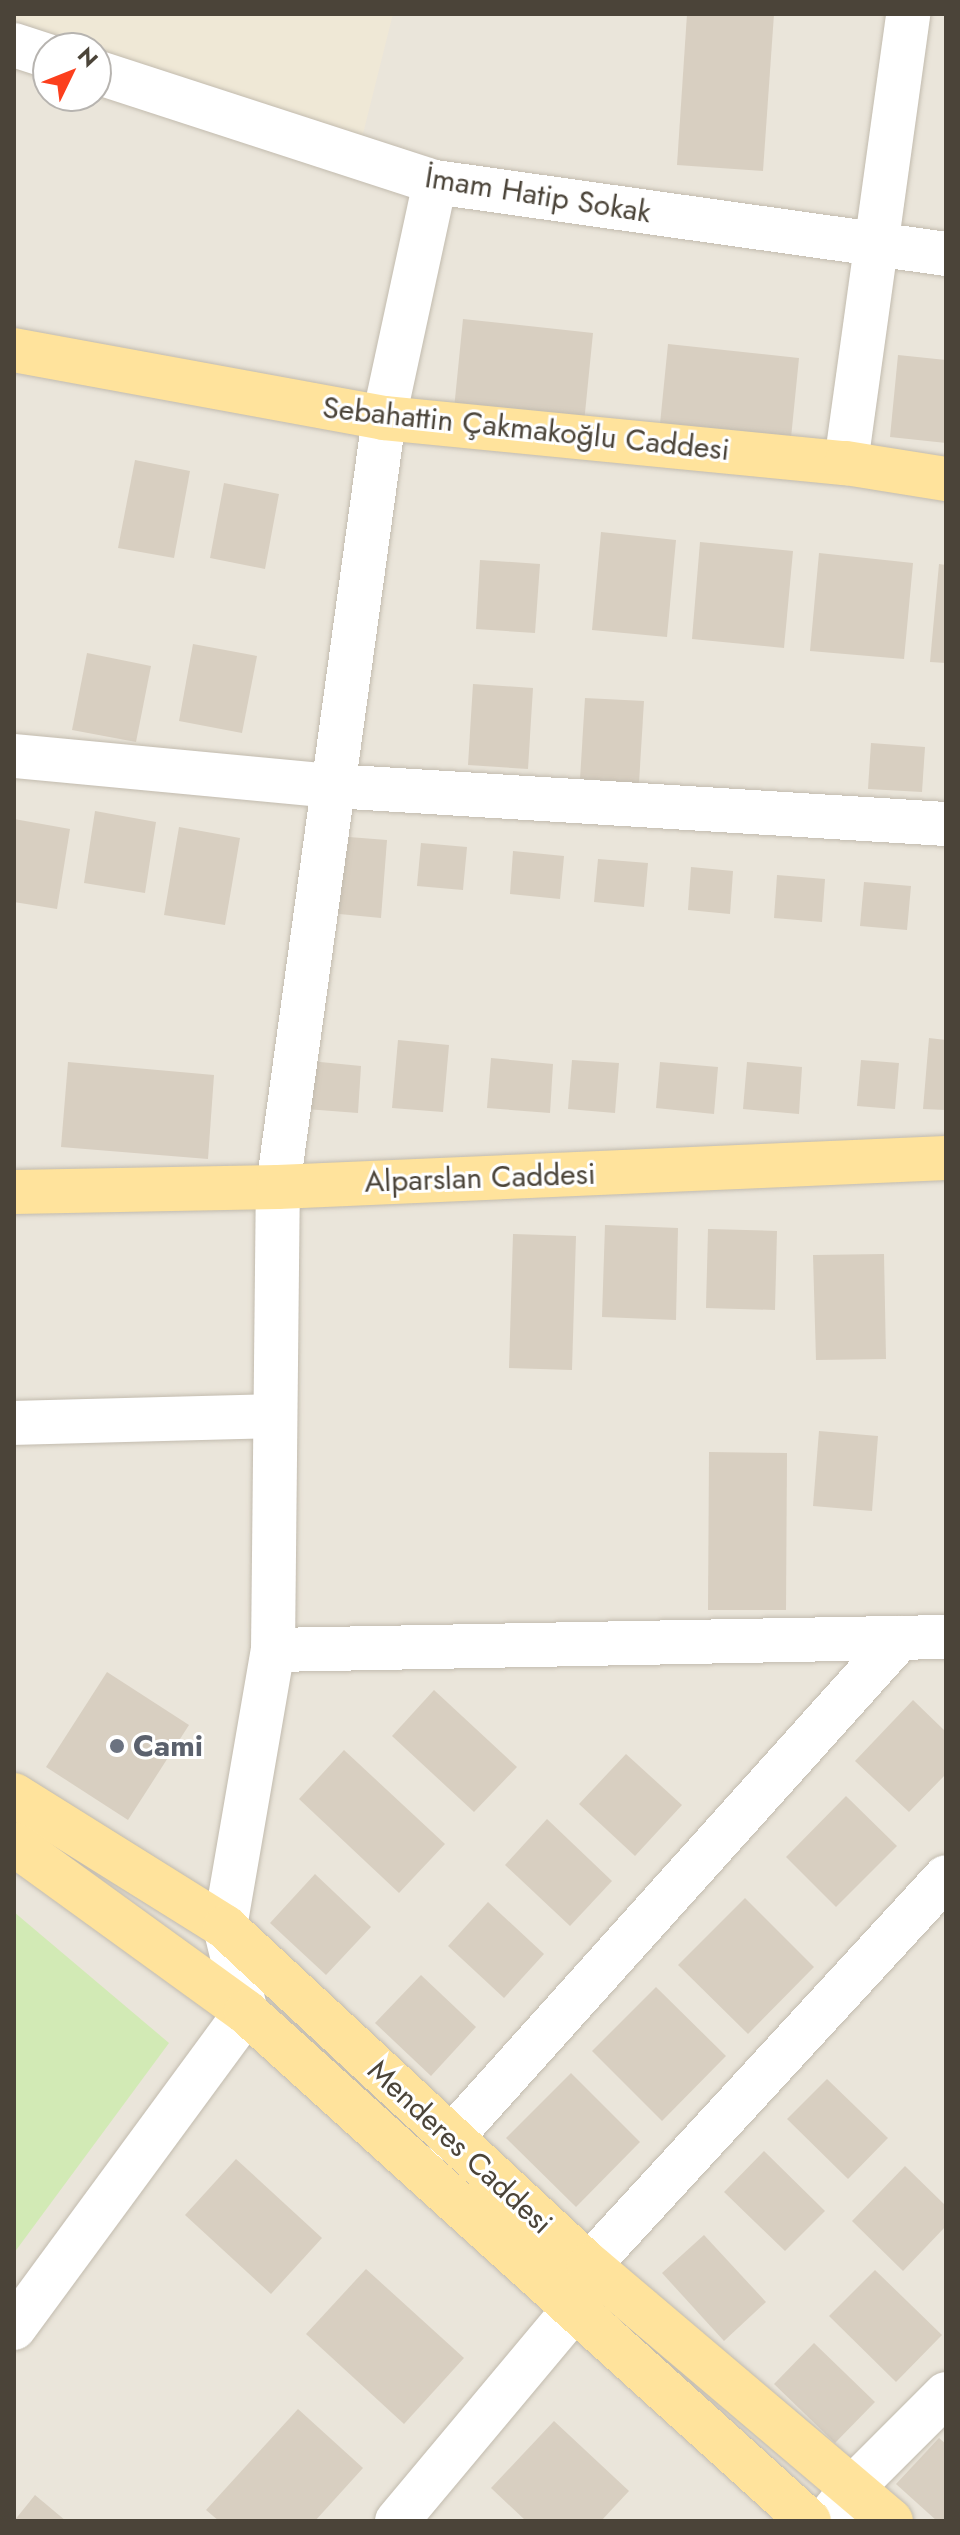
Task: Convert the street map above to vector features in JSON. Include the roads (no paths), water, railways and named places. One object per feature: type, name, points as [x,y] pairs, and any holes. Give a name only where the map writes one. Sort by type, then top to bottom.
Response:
[{"type":"main road","name":"Sebahattin Çakmakoğlu Caddesi","points":[[14,350],[384,418],[846,463],[946,479]]},
{"type":"main road","name":"Alparslan Caddesi","points":[[14,1192],[278,1187],[946,1158]]},
{"type":"main road","name":"Menderes Caddesi","points":[[14,1795],[225,1927],[589,2265],[854,2486],[891,2521]]},
{"type":"main road","name":"Menderes Caddesi","points":[[14,1844],[246,2012],[809,2521]]},
{"type":"street","points":[[846,463],[908,14]]},
{"type":"street","name":"İmam Hatip Sokak","points":[[112,77],[435,182],[946,254]]},
{"type":"street","points":[[14,2328],[246,2012],[225,1927],[273,1650],[278,1187],[384,418],[435,182]]},
{"type":"street","points":[[14,756],[333,786],[946,824]]},
{"type":"street","points":[[14,1423],[275,1416]]},
{"type":"street","points":[[273,1650],[946,1637]]},
{"type":"street","points":[[450,2139],[900,1638]]},
{"type":"street","points":[[397,2521],[574,2309],[589,2265],[946,1877]]},
{"type":"street","points":[[826,2521],[854,2486],[946,2394]]},
{"type":"place","name":"Cami","points":[[117,1746]]}]
